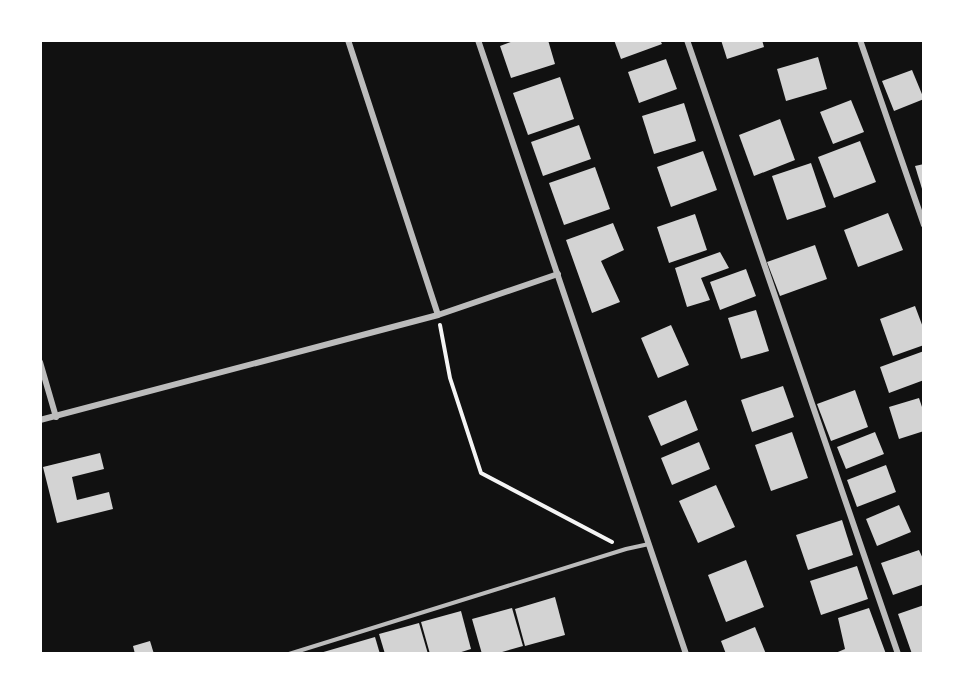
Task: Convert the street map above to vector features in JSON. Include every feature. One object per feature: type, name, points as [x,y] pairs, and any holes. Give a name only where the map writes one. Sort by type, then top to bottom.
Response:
[{"type":"street","points":[[348,40],[438,315]]},
{"type":"street","points":[[478,40],[686,654]]},
{"type":"street","points":[[687,40],[898,654]]},
{"type":"street","points":[[860,40],[924,225]]},
{"type":"street","points":[[40,420],[438,315],[558,274]]},
{"type":"street","points":[[40,362],[56,417]]},
{"type":"lane","points":[[290,654],[626,549],[650,544]]},
{"type":"path","points":[[438,315],[450,378],[481,473],[626,549]]},
{"type":"building","points":[[516,40],[548,40],[555,64],[511,78],[500,46]]},
{"type":"building","points":[[614,40],[660,40],[662,44],[621,59]]},
{"type":"building","points":[[721,40],[762,40],[764,47],[727,59]]},
{"type":"building","points":[[818,57],[827,89],[786,101],[777,69]]},
{"type":"building","points":[[666,59],[677,89],[639,103],[628,72]]},
{"type":"building","points":[[912,70],[924,99],[894,111],[882,81]]},
{"type":"building","points":[[560,77],[574,119],[528,135],[513,93]]},
{"type":"building","points":[[851,100],[864,132],[833,144],[820,112]]},
{"type":"building","points":[[684,103],[696,141],[654,154],[642,116]]},
{"type":"building","points":[[780,119],[795,160],[754,176],[739,135]]},
{"type":"building","points":[[579,125],[591,159],[543,176],[531,142]]},
{"type":"building","points":[[860,141],[876,182],[834,198],[818,157]]},
{"type":"building","points":[[703,151],[717,190],[671,207],[657,167]]},
{"type":"building","points":[[811,163],[826,207],[787,220],[772,176]]},
{"type":"building","points":[[924,164],[924,192],[923,192],[915,166]]},
{"type":"building","points":[[595,167],[610,209],[564,225],[549,183]]},
{"type":"building","points":[[888,213],[903,250],[858,267],[844,230]]},
{"type":"building","points":[[695,214],[707,250],[669,263],[657,227]]},
{"type":"building","points":[[613,223],[624,250],[601,261],[620,302],[592,313],[566,240]]},
{"type":"building","points":[[815,245],[827,279],[780,296],[767,262]]},
{"type":"building","points":[[720,252],[729,268],[701,278],[710,300],[687,307],[675,268]]},
{"type":"building","points":[[746,269],[756,296],[720,310],[710,282]]},
{"type":"building","points":[[915,306],[924,330],[924,345],[893,356],[880,319]]},
{"type":"building","points":[[756,310],[769,351],[741,359],[728,318]]},
{"type":"building","points":[[671,325],[689,365],[658,378],[641,338]]},
{"type":"building","points":[[924,351],[924,380],[889,393],[880,367]]},
{"type":"building","points":[[783,386],[794,417],[752,432],[741,400]]},
{"type":"building","points":[[855,390],[868,427],[831,441],[817,404]]},
{"type":"building","points":[[919,398],[924,413],[924,431],[899,439],[889,407]]},
{"type":"building","points":[[686,400],[698,430],[661,446],[648,416]]},
{"type":"building","points":[[792,432],[808,478],[771,491],[755,445]]},
{"type":"building","points":[[875,432],[884,454],[846,469],[837,447]]},
{"type":"building","points":[[699,442],[710,469],[672,485],[661,458]]},
{"type":"building","points":[[100,453],[104,469],[72,477],[77,500],[109,492],[113,509],[57,523],[43,467]]},
{"type":"building","points":[[886,465],[896,492],[857,507],[847,480]]},
{"type":"building","points":[[716,485],[735,527],[698,543],[679,501]]},
{"type":"building","points":[[899,505],[911,532],[877,546],[866,519]]},
{"type":"building","points":[[842,520],[853,555],[808,570],[796,535]]},
{"type":"building","points":[[919,550],[924,561],[924,584],[893,595],[881,563]]},
{"type":"building","points":[[746,560],[764,607],[726,622],[708,575]]},
{"type":"building","points":[[857,566],[868,599],[821,615],[810,581]]},
{"type":"building","points":[[555,597],[565,635],[525,646],[515,609]]},
{"type":"building","points":[[924,605],[924,653],[912,654],[898,614]]},
{"type":"building","points":[[512,608],[523,646],[495,654],[482,654],[472,619]]},
{"type":"building","points":[[869,608],[886,654],[833,654],[845,649],[838,618]]},
{"type":"building","points":[[461,611],[471,649],[455,654],[430,654],[421,622]]},
{"type":"building","points":[[419,623],[428,654],[385,654],[379,634]]},
{"type":"building","points":[[755,627],[766,654],[726,654],[721,641]]},
{"type":"building","points":[[375,637],[380,654],[320,654],[320,653]]},
{"type":"building","points":[[150,641],[154,654],[135,654],[133,646]]}]
